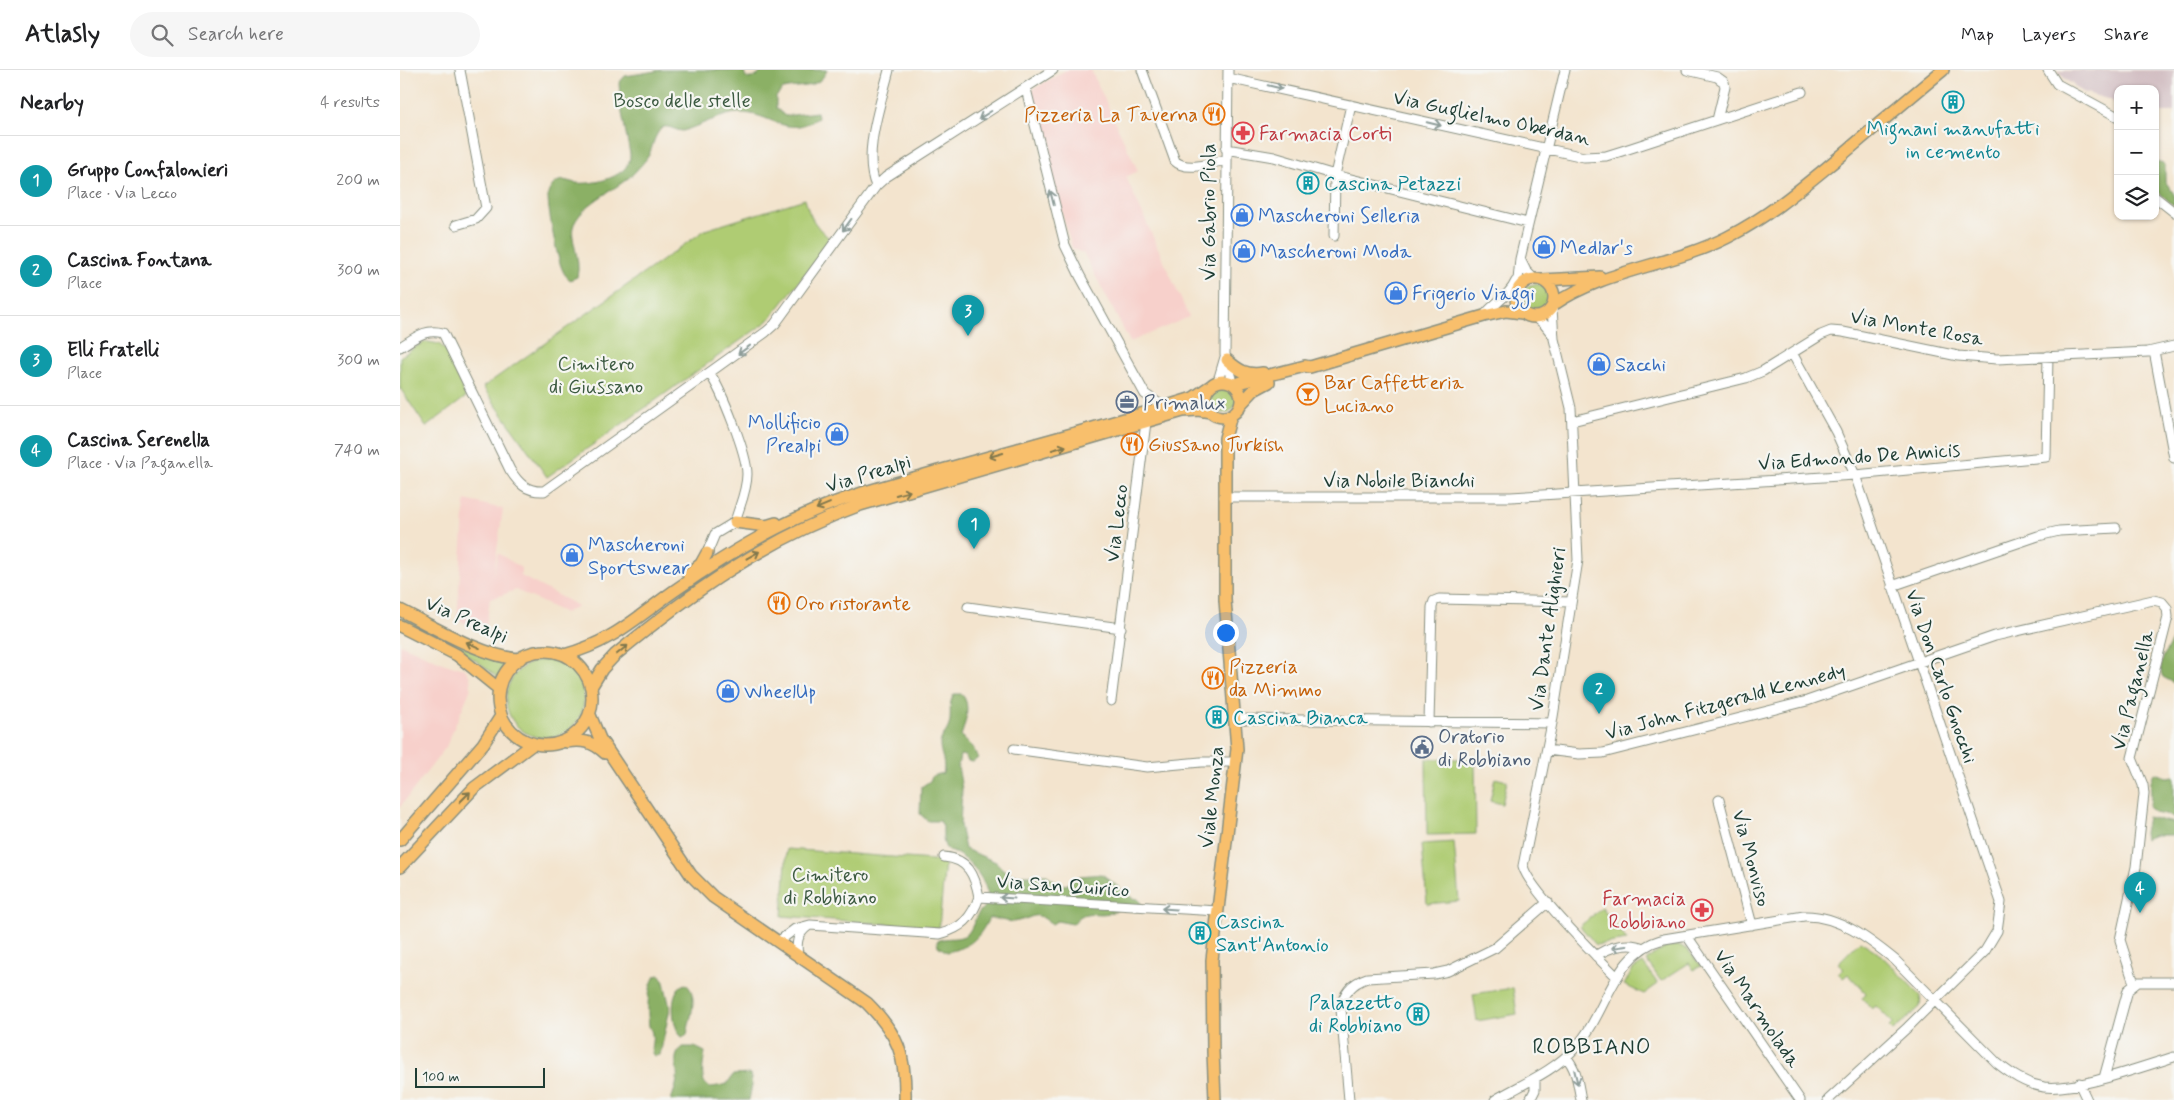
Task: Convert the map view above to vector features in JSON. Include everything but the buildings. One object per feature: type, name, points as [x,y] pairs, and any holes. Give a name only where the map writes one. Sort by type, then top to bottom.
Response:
[{"type":"main road","points":[[1304,368],[1307,371],[1262,385],[1249,394],[1231,415],[1224,417],[1213,414],[1205,400],[1213,384],[1233,384],[1304,368],[1484,316],[1506,311],[1522,313],[1535,318],[1544,315],[1552,306],[1578,290],[1616,275],[1668,261],[1711,245],[1763,217],[1793,196],[1943,70]]},
{"type":"main road","points":[[1484,316],[1506,306],[1524,283],[1538,280],[1616,275]]},
{"type":"main road","points":[[1538,280],[1546,283],[1553,293],[1552,306]]},
{"type":"main road","points":[[1517,294],[1516,303],[1522,313]]},
{"type":"main road","points":[[1226,358],[1241,371],[1253,375],[1290,366],[1304,368]]},
{"type":"main road","name":"Via Prealpi","points":[[591,687],[602,669],[615,655],[673,608],[748,558],[822,518],[1145,418],[1164,407],[1192,398],[1213,384]]},
{"type":"main road","points":[[1233,384],[1240,392],[1240,405]]},
{"type":"main road","name":"Via Prealpi","points":[[564,655],[582,651],[606,640],[675,590],[764,534],[836,501],[888,484],[1145,418],[1198,410],[1213,414]]},
{"type":"main road","name":"Viale Monza","points":[[1213,414],[1225,438]]},
{"type":"main road","name":"Viale Monza","points":[[1215,1100],[1212,960],[1236,762],[1225,600],[1225,438],[1231,415]]},
{"type":"main road","points":[[735,522],[766,526],[800,516]]},
{"type":"main road","points":[[675,590],[685,576],[701,564],[707,554]]},
{"type":"main road","name":"Via Prealpi","points":[[400,610],[482,649],[507,658],[520,658]]},
{"type":"main road","name":"Via Prealpi","points":[[400,626],[457,655],[499,689]]},
{"type":"main road","points":[[563,742],[579,732],[590,715],[592,706],[591,687],[586,674],[576,663],[564,655],[551,652],[537,652],[520,658],[506,672],[499,689],[498,705],[501,716],[509,729],[520,738],[533,744],[548,746],[576,740],[589,742],[615,762]]},
{"type":"main road","points":[[590,715],[600,739],[691,875],[713,896],[867,1003],[882,1018],[892,1032],[899,1048],[906,1073],[905,1100]]},
{"type":"main road","points":[[400,840],[483,744],[501,716]]},
{"type":"main road","points":[[400,867],[474,788],[533,744]]},
{"type":"street","points":[[456,224],[476,220],[486,208],[460,70]]},
{"type":"street","points":[[876,186],[871,176],[870,159],[889,70]]},
{"type":"street","points":[[400,347],[424,332],[433,331],[443,334],[517,482],[535,491],[544,491],[760,338],[775,324],[876,186],[886,177],[1053,70]]},
{"type":"street","points":[[1142,70],[1173,159],[1180,166],[1194,166],[1226,160]]},
{"type":"street","points":[[1517,294],[1520,259],[1565,70]]},
{"type":"street","points":[[1686,70],[1717,77],[1724,82],[1725,87],[1717,120]]},
{"type":"street","points":[[2048,70],[2058,84],[2114,115]]},
{"type":"street","name":"Via Guglielmo Oberdan","points":[[1228,74],[1351,105],[1584,157],[1606,156],[1802,92]]},
{"type":"street","name":"Via Gabrio Piola","points":[[1228,74],[1226,358],[1233,384]]},
{"type":"street","points":[[1026,89],[1065,245],[1145,394],[1164,407]]},
{"type":"street","points":[[1334,236],[1335,175],[1351,105]]},
{"type":"street","points":[[1226,150],[1274,157],[1335,175],[1528,223]]},
{"type":"street","points":[[2159,201],[2174,212]]},
{"type":"street","points":[[1520,259],[1526,271],[1538,280]]},
{"type":"street","points":[[1484,316],[1510,291],[1518,276]]},
{"type":"street","name":"Via Dante Alighieri","points":[[1552,306],[1554,339],[1569,398],[1572,421],[1578,560],[1552,723],[1523,862],[1527,877],[1596,956],[1617,977]]},
{"type":"street","name":"Via Dante Alighieri","points":[[1535,318],[1549,329],[1554,339]]},
{"type":"street","name":"Via Monte Rosa","points":[[1572,421],[1746,378],[1763,371],[1821,335],[1837,331],[1958,356],[1997,359],[2154,351],[2174,346]]},
{"type":"street","points":[[2154,351],[2174,458]]},
{"type":"street","name":"Via Don Carlo Gnocchi","points":[[1792,353],[1836,432],[1855,475],[1918,663],[1997,887],[2001,907],[1999,925],[1990,945],[1935,1001],[1828,1100]]},
{"type":"street","name":"Via Edmondo De Amicis","points":[[1574,494],[1855,475],[2046,457],[2048,356]]},
{"type":"street","name":"Via Gabrio Piola","points":[[1213,384],[1226,358]]},
{"type":"street","points":[[707,554],[714,534],[735,522],[746,480],[745,463],[722,396],[710,374]]},
{"type":"street","name":"Via Lecco","points":[[1111,701],[1145,418],[1145,394]]},
{"type":"street","name":"Via Nobile Bianchi","points":[[1224,498],[1512,497],[1574,494]]},
{"type":"street","points":[[1892,586],[2038,536],[2068,530],[2116,528]]},
{"type":"street","points":[[1429,722],[1432,607],[1434,602],[1439,599],[1571,602]]},
{"type":"street","name":"Via John Fitzgerald Kennedy","points":[[1547,750],[1580,754],[1603,752],[1807,701],[1995,636],[2153,600],[2162,602],[2167,608]]},
{"type":"street","points":[[2167,608],[2174,601]]},
{"type":"street","points":[[968,607],[1121,628]]},
{"type":"street","name":"Via Paganella","points":[[2134,983],[2120,940],[2136,867],[2144,794],[2143,785],[2132,758],[2168,617],[2167,608]]},
{"type":"street","points":[[1234,719],[1552,723]]},
{"type":"street","points":[[1014,749],[1147,767],[1201,762],[1236,762]]},
{"type":"street","name":"Via Monviso","points":[[1719,800],[1752,925]]},
{"type":"street","points":[[944,856],[961,860],[968,866],[974,876],[979,896]]},
{"type":"street","name":"Via San Quirico","points":[[810,924],[940,934],[954,930],[965,922],[974,910],[979,896],[1218,912]]},
{"type":"street","points":[[1349,1100],[1341,1009],[1343,999],[1350,988],[1358,981],[1367,978],[1434,974],[1448,971],[1495,948],[1548,902]]},
{"type":"street","points":[[1495,1100],[1536,1079],[1574,1049],[1590,1029],[1628,960],[1643,948],[1658,941],[1804,916],[1815,916],[1832,920],[1863,935],[1878,946],[1895,960],[1997,1063],[2014,1076],[2044,1087],[2104,1078],[2174,1058]]},
{"type":"street","points":[[779,942],[795,929],[810,924]]},
{"type":"street","points":[[798,956],[798,936],[810,924]]},
{"type":"street","name":"Via Marmolada","points":[[1687,936],[1800,1100]]},
{"type":"street","points":[[1596,956],[1604,950],[1616,947],[1632,945],[1643,948]]},
{"type":"street","points":[[2104,1078],[2126,994],[2134,983],[2144,981],[2174,982]]},
{"type":"street","points":[[1566,1057],[1571,1062],[1576,1074],[1581,1100]]},
{"type":"street","points":[[1530,1100],[1535,1090],[1536,1079]]},
{"type":"street","points":[[2079,1083],[2087,1100]]},
{"type":"shaded area","points":[[1066,70],[1091,70],[1138,171],[1126,177],[1189,317],[1130,342],[1084,254],[1072,248],[1055,188],[1032,90]]},
{"type":"shaded area","points":[[2174,70],[2174,112],[2159,112],[2159,85],[2114,85],[2114,103],[2111,100],[2083,92],[2065,79],[2058,71]]},
{"type":"shaded area","points":[[465,500],[503,509],[493,578],[498,553],[521,568],[521,576],[578,606],[565,613],[516,590],[490,599],[485,635],[457,619]]},
{"type":"shaded area","points":[[400,644],[445,664],[465,669],[470,677],[471,688],[446,747],[400,807]]},
{"type":"green space","name":"Bosco delle stelle","points":[[662,70],[743,70],[746,78],[753,78],[762,70],[827,70],[824,76],[814,84],[783,89],[776,97],[776,108],[785,116],[817,112],[818,118],[806,124],[787,126],[760,116],[738,113],[683,131],[667,127],[662,128],[655,137],[649,155],[634,173],[593,202],[574,224],[573,235],[578,270],[577,277],[570,280],[563,272],[558,256],[548,194],[559,181],[592,183],[610,178],[625,169],[629,162],[630,154],[621,108],[619,83],[625,76]]},
{"type":"green space","points":[[2159,162],[2165,165],[2165,181],[2174,194],[2174,206],[2159,193]]},
{"type":"green space","name":"Cimitero di Giussano","points":[[805,199],[814,222],[832,240],[768,321],[547,477],[483,387],[705,230]]},
{"type":"green space","points":[[1535,284],[1545,288],[1549,298],[1545,308],[1535,312],[1525,308],[1521,298],[1525,288]]},
{"type":"green space","points":[[422,343],[439,344],[447,351],[466,397],[426,427],[400,388],[400,357]]},
{"type":"green space","points":[[1223,385],[1233,389],[1237,399],[1233,409],[1223,413],[1213,409],[1209,399],[1213,389]]},
{"type":"green space","points":[[400,617],[507,665],[499,679],[488,669],[465,654],[400,623]]},
{"type":"green space","points":[[2174,637],[2174,683],[2163,677],[2161,667]]},
{"type":"green space","points":[[545,660],[560,663],[573,671],[581,684],[584,699],[581,714],[573,727],[560,735],[545,738],[530,735],[517,727],[509,714],[506,699],[509,684],[517,671],[530,663]]},
{"type":"green space","points":[[954,694],[961,694],[967,708],[961,736],[973,748],[978,758],[973,762],[960,755],[958,766],[962,789],[960,825],[965,849],[996,862],[1004,870],[1014,875],[1047,875],[1056,882],[1066,885],[1080,876],[1102,874],[1132,898],[1138,899],[1141,904],[1140,910],[1135,911],[1122,907],[1107,913],[1084,915],[1073,924],[1057,921],[1052,924],[1038,916],[1015,921],[989,918],[977,937],[968,945],[947,952],[938,946],[937,941],[964,936],[969,932],[987,902],[986,889],[975,869],[964,858],[946,848],[943,840],[943,826],[940,821],[928,821],[920,814],[921,787],[930,781],[932,776],[943,773],[944,766],[940,743],[949,724],[951,702]]},
{"type":"green space","points":[[1426,759],[1475,759],[1476,834],[1427,835]]},
{"type":"green space","points":[[2154,773],[2167,777],[2174,776],[2174,817],[2155,813],[2149,807],[2151,782]]},
{"type":"green space","points":[[1495,778],[1507,781],[1502,804],[1490,801]]},
{"type":"green space","points":[[2147,817],[2174,823],[2174,835],[2155,835],[2145,839],[2144,833]]},
{"type":"green space","points":[[1454,842],[1459,901],[1427,904],[1422,844]]},
{"type":"green space","name":"Cimitero di Robbiano","points":[[787,849],[945,861],[939,928],[782,916]]},
{"type":"green space","points":[[1602,908],[1627,940],[1596,945],[1580,926]]},
{"type":"green space","points":[[1860,941],[1879,953],[1921,996],[1920,1007],[1893,1031],[1889,1027],[1893,1023],[1876,1006],[1872,1009],[1862,998],[1866,993],[1848,974],[1843,978],[1838,973],[1844,969],[1838,963]]},
{"type":"green space","points":[[1679,945],[1688,950],[1701,966],[1694,970],[1689,963],[1661,981],[1646,960],[1664,948]]},
{"type":"green space","points":[[1643,963],[1658,984],[1644,994],[1624,985],[1633,969]]},
{"type":"green space","points":[[660,975],[664,982],[670,1008],[660,1055],[654,1056],[651,1051],[652,1032],[649,1026],[648,1001],[652,981],[655,976]]},
{"type":"green space","points":[[686,984],[690,989],[693,1001],[687,1035],[682,1037],[675,1025],[673,1008],[676,992],[680,986]]},
{"type":"green space","points":[[1513,988],[1517,1014],[1477,1021],[1473,994]]},
{"type":"green space","points":[[683,1047],[695,1047],[705,1052],[703,1077],[706,1085],[710,1087],[727,1084],[733,1075],[750,1074],[752,1085],[749,1100],[671,1100],[677,1080],[676,1058]]},
{"type":"place","name":"Mignani manufatti in cemento","points":[[1953,102]]},
{"type":"place","name":"Pizzeria La Taverna","points":[[1214,114]]},
{"type":"place","name":"Farmacia Corti","points":[[1243,133]]},
{"type":"place","name":"Cascina Petazzi","points":[[1308,183]]},
{"type":"place","name":"Mascheroni Selleria","points":[[1242,215]]},
{"type":"place","name":"Medlar's","points":[[1544,247]]},
{"type":"place","name":"Mascheroni Moda","points":[[1244,251]]},
{"type":"place","name":"Frigerio Viaggi","points":[[1396,293]]},
{"type":"place","name":"Elli Fratelli","points":[[968,336]]},
{"type":"place","name":"Sacchi","points":[[1599,364]]},
{"type":"place","name":"Bar Caffetteria Luciano","points":[[1308,394]]},
{"type":"place","name":"Primalux","points":[[1127,402]]},
{"type":"place","name":"Mollificio Prealpi","points":[[837,434]]},
{"type":"place","name":"Giussano Turkish","points":[[1132,444]]},
{"type":"place","name":"Gruppo Confalonieri","points":[[974,549]]},
{"type":"place","name":"Mascheroni Sportswear","points":[[572,555]]},
{"type":"place","name":"Oro ristorante","points":[[779,603]]},
{"type":"place","name":"Pizzeria da Mimmo","points":[[1213,678]]},
{"type":"place","name":"WheelUp","points":[[728,691]]},
{"type":"place","name":"Cascina Fontana","points":[[1599,714]]},
{"type":"place","name":"Cascina Bianca","points":[[1217,717]]},
{"type":"place","name":"Oratorio di Robbiano","points":[[1422,747]]},
{"type":"place","name":"Farmacia Robbiano","points":[[1702,910]]},
{"type":"place","name":"Cascina Serenella","points":[[2140,913]]},
{"type":"place","name":"Cascina Sant'Antonio","points":[[1200,933]]},
{"type":"place","name":"Palazzetto di Robbiano","points":[[1418,1014]]},
{"type":"district","name":"ROBBIANO","points":[[1592,1046]]}]
